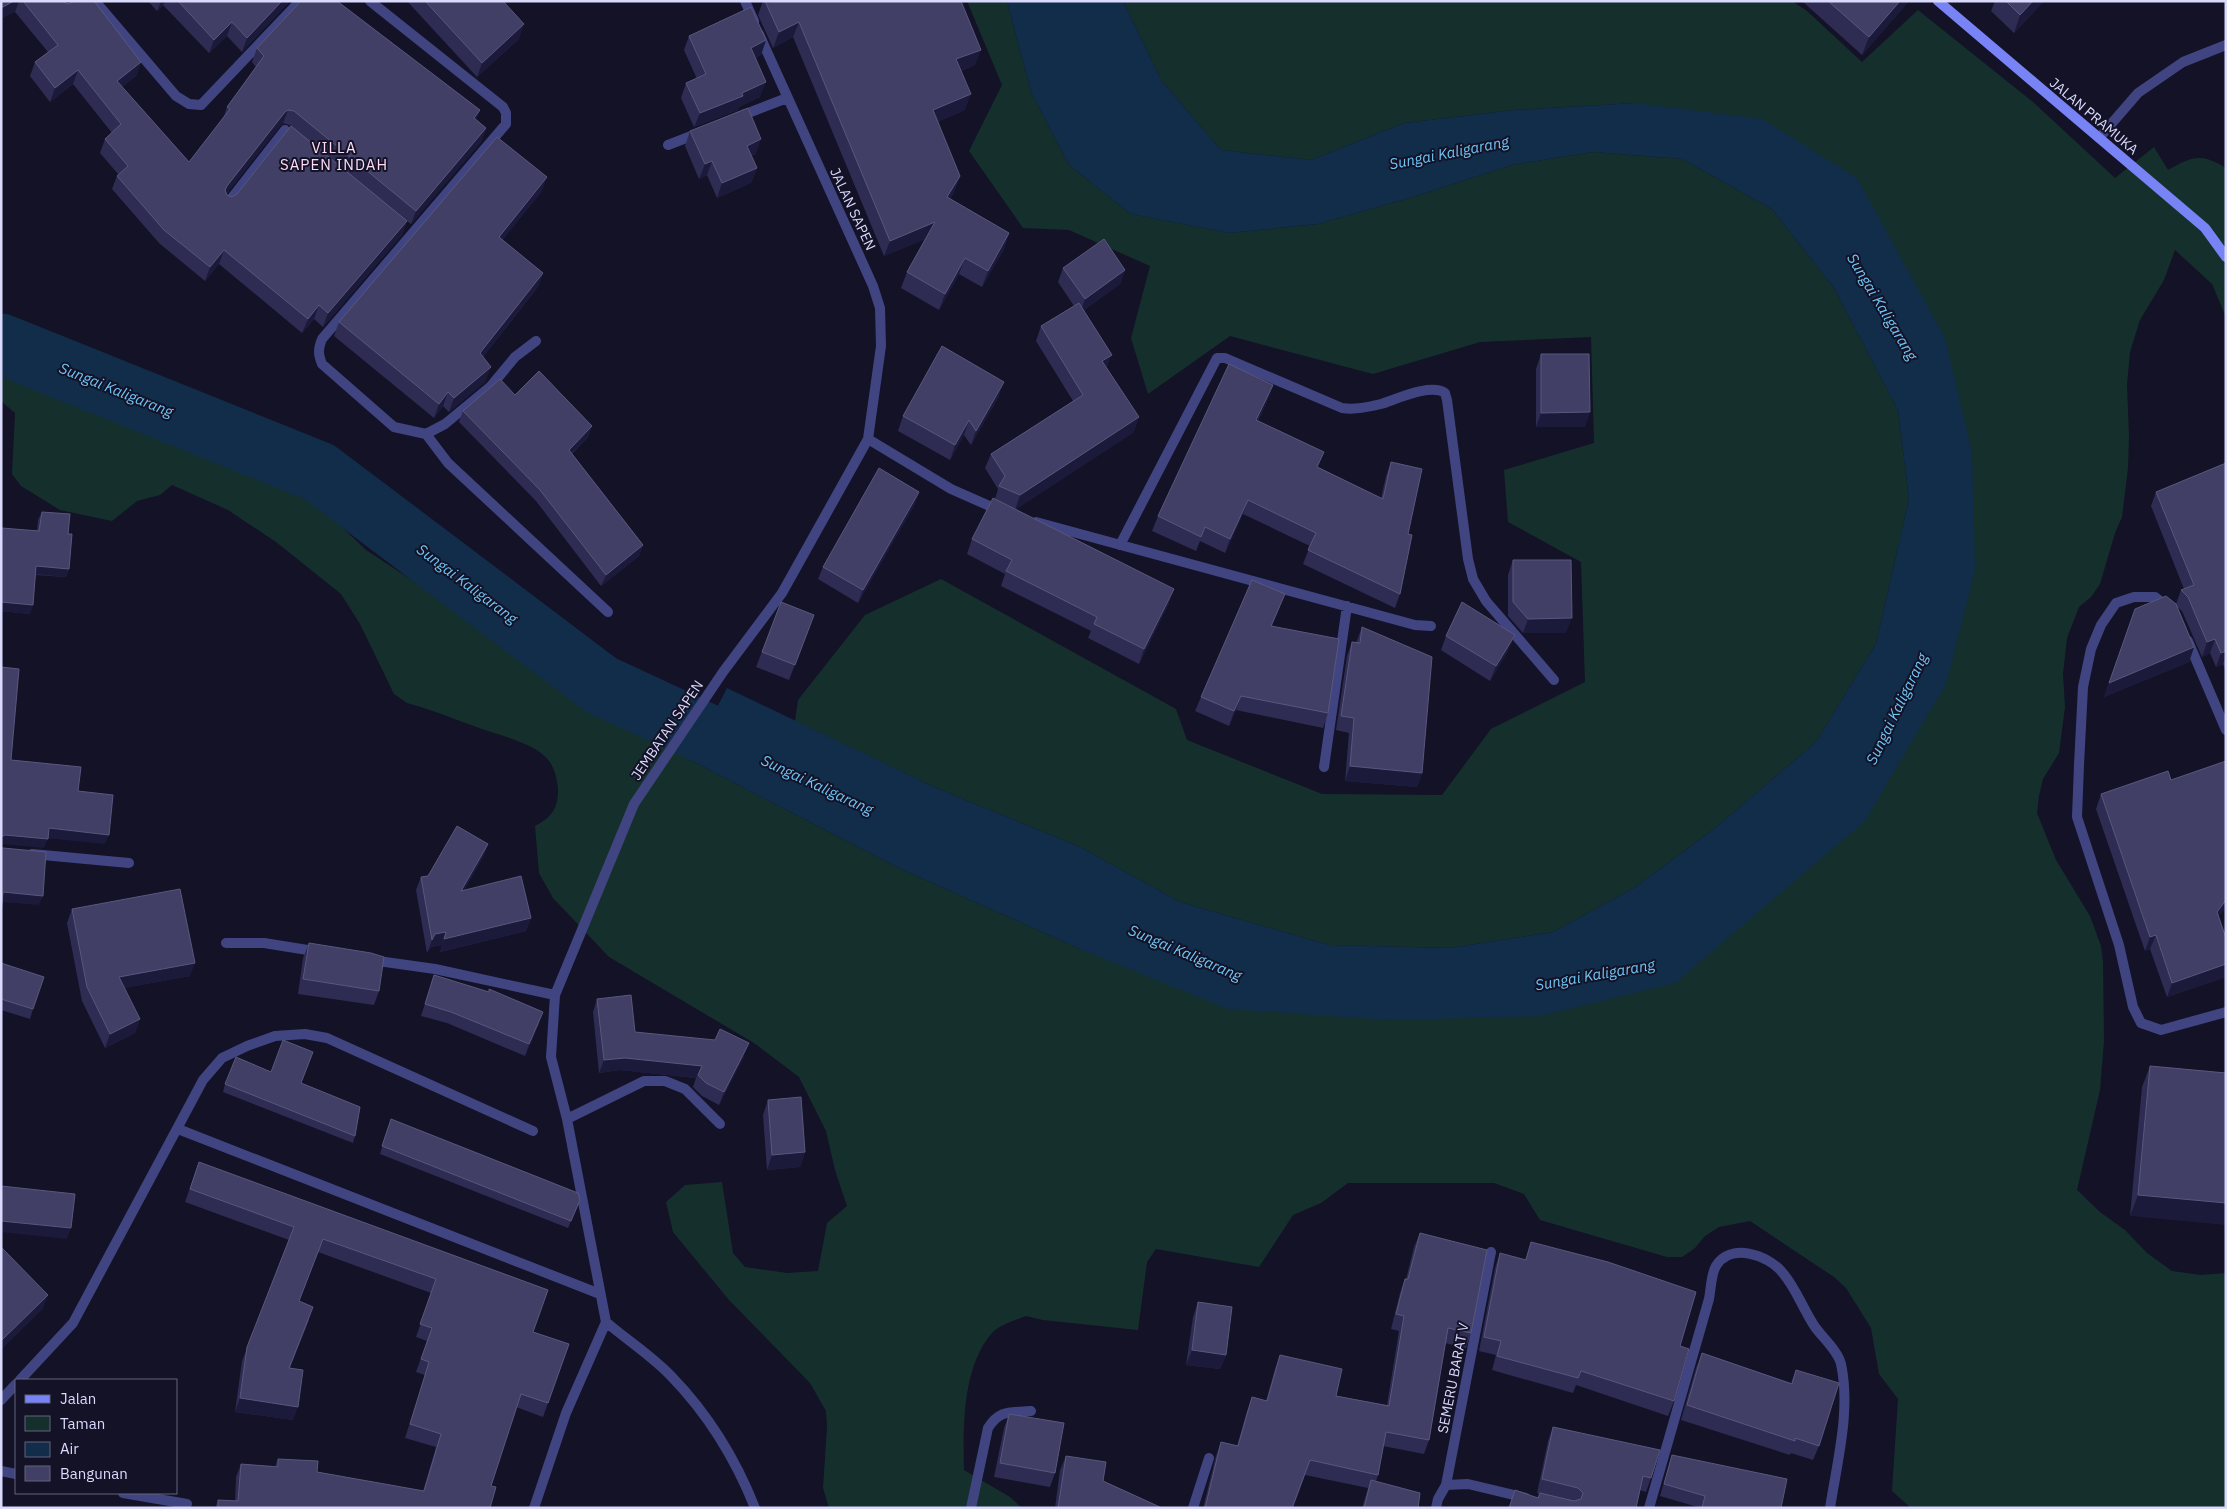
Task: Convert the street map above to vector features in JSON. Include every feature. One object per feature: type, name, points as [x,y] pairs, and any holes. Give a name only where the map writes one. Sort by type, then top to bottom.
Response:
[{"type":"main road","name":"JALAN PRAMUKA","points":[[1938,1],[2205,228],[2226,257]]},
{"type":"street","points":[[91,2],[176,96],[189,104],[201,105],[300,1]]},
{"type":"street","points":[[370,1],[502,107],[506,113],[506,124],[408,231],[322,339],[318,353],[322,364],[394,427],[426,434],[445,424],[491,386],[514,357],[536,342]]},
{"type":"street","name":"JALAN SAPEN","points":[[745,1],[787,98],[874,286],[880,308],[881,346],[868,439]]},
{"type":"street","points":[[2099,138],[2138,93],[2183,62],[2226,45]]},
{"type":"street","points":[[732,120],[787,98]]},
{"type":"street","points":[[668,145],[713,127]]},
{"type":"street","points":[[227,204],[285,130],[307,148]]},
{"type":"street","points":[[1120,545],[1217,358],[1225,358],[1342,408],[1357,409],[1427,390],[1440,389],[1445,393],[1447,400],[1468,559],[1473,579],[1486,601],[1554,680]]},
{"type":"street","points":[[426,434],[448,463],[608,612]]},
{"type":"street","points":[[868,439],[951,489],[1020,518],[1415,625],[1431,626]]},
{"type":"street","name":"JEMBATAN SAPEN","points":[[606,1322],[567,1119],[551,1058],[554,995],[634,804],[722,672],[782,594],[868,439]]},
{"type":"street","points":[[2176,614],[2155,597],[2134,597],[2116,603],[2100,625],[2091,649],[2083,687],[2077,817],[2119,945],[2133,1007],[2141,1023],[2161,1030],[2226,1012]]},
{"type":"street","points":[[1324,768],[1347,606]]},
{"type":"street","points":[[2184,632],[2226,730]]},
{"type":"street","points":[[21,853],[128,863]]},
{"type":"street","points":[[226,944],[264,943],[330,953]]},
{"type":"street","points":[[359,958],[435,969],[554,995]]},
{"type":"street","points":[[21,1379],[73,1324],[203,1080],[222,1058],[275,1036],[305,1034],[327,1038],[533,1131]]},
{"type":"street","points":[[567,1119],[644,1081],[665,1081],[686,1089],[720,1124]]},
{"type":"street","points":[[178,1129],[600,1294]]},
{"type":"street","name":"SEMERU BARAT V","points":[[1436,1508],[1446,1485],[1491,1252]]},
{"type":"street","points":[[1649,1508],[1709,1299],[1715,1267],[1723,1257],[1741,1252],[1766,1259],[1780,1270],[1790,1282],[1815,1326],[1841,1362],[1844,1421],[1830,1508]]},
{"type":"street","points":[[534,1508],[566,1413],[606,1322],[670,1376],[715,1432],[744,1478],[755,1508]]},
{"type":"street","points":[[1,1400],[15,1385]]},
{"type":"street","points":[[971,1508],[988,1428],[994,1418],[1002,1414],[1031,1411]]},
{"type":"street","points":[[1193,1508],[1209,1458]]},
{"type":"street","points":[[1,1471],[15,1474]]},
{"type":"street","points":[[1446,1485],[1468,1484],[1536,1500]]},
{"type":"street","points":[[129,1494],[187,1504]]},
{"type":"green space","points":[[967,1],[1007,1],[1031,92],[1069,165],[1131,214],[1229,233],[1318,224],[1413,197],[1512,165],[1593,152],[1682,159],[1772,209],[1834,288],[1898,410],[1909,499],[1876,644],[1816,742],[1714,829],[1634,888],[1553,932],[1450,948],[1329,945],[1180,902],[1080,847],[934,787],[795,721],[798,700],[865,615],[941,579],[1176,709],[1187,740],[1322,794],[1442,795],[1491,729],[1585,682],[1581,562],[1508,522],[1504,470],[1594,443],[1591,337],[1480,342],[1373,374],[1230,336],[1148,394],[1131,338],[1150,266],[1069,230],[1023,228],[969,151],[1002,85]]},
{"type":"green space","points":[[1123,1],[1792,1],[1807,11],[1862,62],[1918,10],[2033,102],[2115,178],[2154,147],[2168,170],[2197,158],[2210,160],[2226,168],[2226,317],[2212,284],[2175,250],[2164,280],[2140,320],[2130,352],[2127,385],[2128,468],[2122,517],[2115,533],[2100,584],[2091,597],[2079,607],[2067,638],[2063,674],[2065,707],[2059,753],[2043,779],[2037,813],[2056,860],[2090,916],[2101,946],[2103,962],[2104,1041],[2100,1090],[2077,1190],[2100,1212],[2125,1230],[2147,1253],[2172,1271],[2201,1275],[2226,1273],[2226,1508],[1911,1508],[1892,1491],[1898,1399],[1879,1374],[1871,1328],[1846,1288],[1834,1277],[1750,1221],[1719,1227],[1705,1236],[1695,1248],[1682,1257],[1667,1257],[1540,1220],[1524,1194],[1494,1183],[1348,1183],[1321,1203],[1293,1215],[1259,1267],[1156,1249],[1147,1262],[1138,1330],[1043,1320],[1026,1316],[995,1330],[982,1347],[975,1363],[966,1398],[964,1470],[1010,1497],[1022,1508],[829,1508],[823,1488],[827,1427],[826,1411],[810,1383],[729,1300],[673,1232],[666,1202],[685,1185],[722,1182],[733,1253],[745,1267],[787,1273],[818,1271],[827,1223],[847,1206],[835,1170],[826,1131],[799,1077],[754,1043],[609,957],[553,898],[539,873],[535,826],[552,813],[558,798],[557,780],[550,762],[537,750],[528,745],[407,703],[394,694],[360,624],[341,594],[276,542],[228,510],[172,485],[160,495],[137,501],[112,521],[60,510],[21,486],[12,474],[15,413],[1,401],[1,361],[91,396],[294,491],[321,507],[366,550],[593,699],[658,733],[690,760],[899,868],[1080,949],[1390,1020],[1864,822],[1945,338],[1636,103],[1514,110],[1404,123],[1311,160],[1221,150],[1161,80]]},
{"type":"water","points":[[1007,1],[1123,1],[1161,80],[1221,150],[1311,160],[1404,123],[1514,110],[1636,103],[1762,119],[1857,178],[1945,338],[1972,453],[1975,570],[1946,684],[1864,822],[1675,983],[1540,1016],[1390,1020],[1228,1009],[1080,949],[899,868],[690,760],[727,688],[934,787],[1080,847],[1180,902],[1329,945],[1450,948],[1553,932],[1634,888],[1714,829],[1816,742],[1876,644],[1909,499],[1898,410],[1834,288],[1772,209],[1682,159],[1593,152],[1512,165],[1413,197],[1318,224],[1229,233],[1131,214],[1069,165],[1031,92]]},
{"type":"building","points":[[1,1],[14,1],[1,8]]},
{"type":"building","points":[[23,1],[63,1],[67,4],[76,1],[94,1],[141,62],[117,81],[189,162],[230,109],[227,107],[264,56],[257,48],[301,1],[337,1],[480,110],[474,118],[486,128],[416,211],[294,111],[288,110],[285,112],[227,186],[225,190],[227,195],[232,197],[237,194],[291,126],[407,221],[328,313],[319,305],[308,319],[224,250],[210,267],[164,230],[117,176],[128,166],[105,139],[121,124],[78,70],[55,88],[35,62],[58,45]]},
{"type":"building","points":[[178,1],[282,1],[247,38],[232,22],[214,40]]},
{"type":"building","points":[[425,1],[503,1],[524,24],[482,63]]},
{"type":"building","points":[[765,1],[961,1],[981,50],[956,59],[971,94],[933,110],[960,176],[947,197],[1009,233],[988,271],[965,258],[945,294],[907,272],[935,222],[890,241],[799,22],[779,32]]},
{"type":"building","points":[[1828,1],[1900,1],[1869,37]]},
{"type":"building","points":[[2006,1],[2033,1],[2020,15]]},
{"type":"building","points":[[751,7],[766,40],[751,48],[766,82],[742,93],[743,96],[700,113],[686,83],[706,74],[689,36]]},
{"type":"building","points":[[748,108],[761,139],[747,146],[757,168],[722,183],[712,161],[705,164],[690,131]]},
{"type":"building","points":[[497,137],[547,177],[499,237],[543,273],[480,353],[491,367],[454,398],[448,392],[439,404],[339,322]]},
{"type":"building","points":[[1104,239],[1125,270],[1085,299],[1063,268]]},
{"type":"building","points":[[1079,303],[1112,355],[1102,361],[1139,417],[1020,495],[999,486],[1005,476],[991,454],[1083,395],[1041,326]]},
{"type":"building","points":[[942,346],[1004,382],[976,431],[969,420],[955,445],[903,416]]},
{"type":"building","points":[[1541,354],[1589,354],[1590,412],[1541,413]]},
{"type":"building","points":[[1229,364],[1273,385],[1256,420],[1324,452],[1317,467],[1383,499],[1391,462],[1422,469],[1408,534],[1412,535],[1400,594],[1308,550],[1316,533],[1248,500],[1230,539],[1205,527],[1201,537],[1158,516]]},
{"type":"building","points":[[539,371],[592,426],[569,450],[643,545],[606,575],[540,490],[463,411],[500,379],[515,395]]},
{"type":"building","points":[[2226,463],[2226,651],[2221,653],[2215,639],[2207,642],[2188,597],[2181,590],[2194,585],[2156,492]]},
{"type":"building","points":[[879,468],[919,492],[863,590],[823,567]]},
{"type":"building","points":[[993,498],[1174,589],[1144,649],[1094,624],[1097,617],[1006,571],[1012,560],[972,539]]},
{"type":"building","points":[[42,512],[70,514],[68,534],[72,534],[69,569],[36,566],[33,605],[1,602],[2,528],[39,531]]},
{"type":"building","points":[[1513,560],[1571,560],[1572,618],[1528,619],[1513,602]]},
{"type":"building","points":[[1252,580],[1285,594],[1271,626],[1339,639],[1328,713],[1241,696],[1234,711],[1201,697]]},
{"type":"building","points":[[2166,596],[2176,604],[2194,647],[2109,683],[2135,609]]},
{"type":"building","points":[[781,602],[814,615],[795,665],[762,652]]},
{"type":"building","points":[[1462,602],[1515,635],[1496,666],[1446,636]]},
{"type":"building","points":[[1362,627],[1432,657],[1422,773],[1350,766],[1354,718],[1341,716],[1352,642],[1360,643]]},
{"type":"building","points":[[1,667],[19,669],[11,760],[81,767],[78,791],[113,795],[109,835],[49,828],[48,839],[5,835],[1,837]]},
{"type":"building","points":[[2226,761],[2226,900],[2217,912],[2226,938],[2226,964],[2172,983],[2156,935],[2150,937],[2101,794],[2168,771],[2171,780]]},
{"type":"building","points":[[457,826],[488,844],[461,891],[521,876],[531,918],[444,939],[446,932],[435,934],[432,940],[421,877],[428,876]]},
{"type":"building","points":[[1,847],[46,852],[43,896],[3,892],[1,915]]},
{"type":"building","points":[[180,889],[195,963],[119,977],[140,1019],[110,1034],[87,987],[72,909]]},
{"type":"building","points":[[309,943],[371,953],[384,957],[379,991],[303,979]]},
{"type":"building","points":[[1,963],[44,977],[33,1009],[1,999]]},
{"type":"building","points":[[434,975],[489,992],[489,989],[543,1012],[529,1044],[451,1012],[425,1004]]},
{"type":"building","points":[[631,995],[635,1032],[715,1040],[720,1029],[749,1043],[724,1092],[706,1083],[698,1075],[702,1066],[625,1058],[604,1060],[597,999]]},
{"type":"building","points":[[283,1040],[313,1052],[301,1083],[360,1107],[355,1136],[225,1084],[236,1057],[271,1072]]},
{"type":"building","points":[[2150,1066],[2226,1073],[2226,1203],[2138,1195]]},
{"type":"building","points":[[801,1097],[805,1152],[772,1155],[768,1100]]},
{"type":"building","points":[[391,1119],[578,1193],[580,1200],[571,1221],[382,1146]]},
{"type":"building","points":[[199,1162],[548,1290],[533,1332],[569,1344],[548,1403],[521,1394],[491,1486],[496,1487],[490,1508],[218,1508],[218,1500],[238,1501],[241,1464],[278,1467],[278,1459],[318,1461],[317,1472],[424,1491],[441,1434],[410,1424],[429,1362],[421,1359],[432,1328],[420,1324],[436,1279],[323,1239],[299,1301],[313,1307],[289,1368],[303,1370],[298,1407],[240,1398],[247,1347],[294,1227],[190,1189]]},
{"type":"building","points":[[1,1186],[75,1194],[71,1228],[1,1221]]},
{"type":"building","points":[[1420,1233],[1487,1250],[1471,1333],[1448,1328],[1429,1440],[1386,1432],[1378,1475],[1310,1460],[1292,1508],[1205,1508],[1221,1442],[1238,1446],[1252,1397],[1267,1401],[1280,1355],[1342,1369],[1336,1396],[1389,1406],[1404,1316],[1396,1314],[1405,1279],[1408,1279]]},
{"type":"building","points":[[1531,1242],[1608,1262],[1696,1292],[1680,1346],[1689,1349],[1674,1401],[1581,1371],[1578,1378],[1497,1356],[1501,1341],[1484,1337],[1500,1253],[1526,1260]]},
{"type":"building","points":[[1,1247],[48,1295],[1,1341]]},
{"type":"building","points":[[1198,1302],[1232,1307],[1226,1355],[1192,1350]]},
{"type":"building","points":[[1702,1353],[1792,1384],[1796,1370],[1839,1383],[1819,1446],[1795,1438],[1795,1441],[1687,1405]]},
{"type":"building","points":[[1009,1414],[1064,1423],[1055,1473],[1000,1463]]},
{"type":"building","points":[[1553,1427],[1660,1450],[1651,1478],[1643,1476],[1636,1508],[1509,1508],[1515,1490],[1538,1498],[1540,1493],[1574,1501],[1581,1499],[1583,1493],[1578,1488],[1542,1479]]},
{"type":"building","points":[[1672,1455],[1787,1479],[1781,1508],[1702,1508],[1705,1496],[1664,1484]]},
{"type":"building","points":[[1066,1456],[1106,1462],[1103,1481],[1162,1508],[1058,1508]]},
{"type":"building","points":[[1371,1480],[1420,1493],[1418,1508],[1364,1508]]},
{"type":"waterway","name":"Sungai Kaligarang","points":[[1,344],[319,472],[601,685],[780,768]]},
{"type":"district","name":"VILLA SAPEN INDAH","points":[[334,156]]}]
